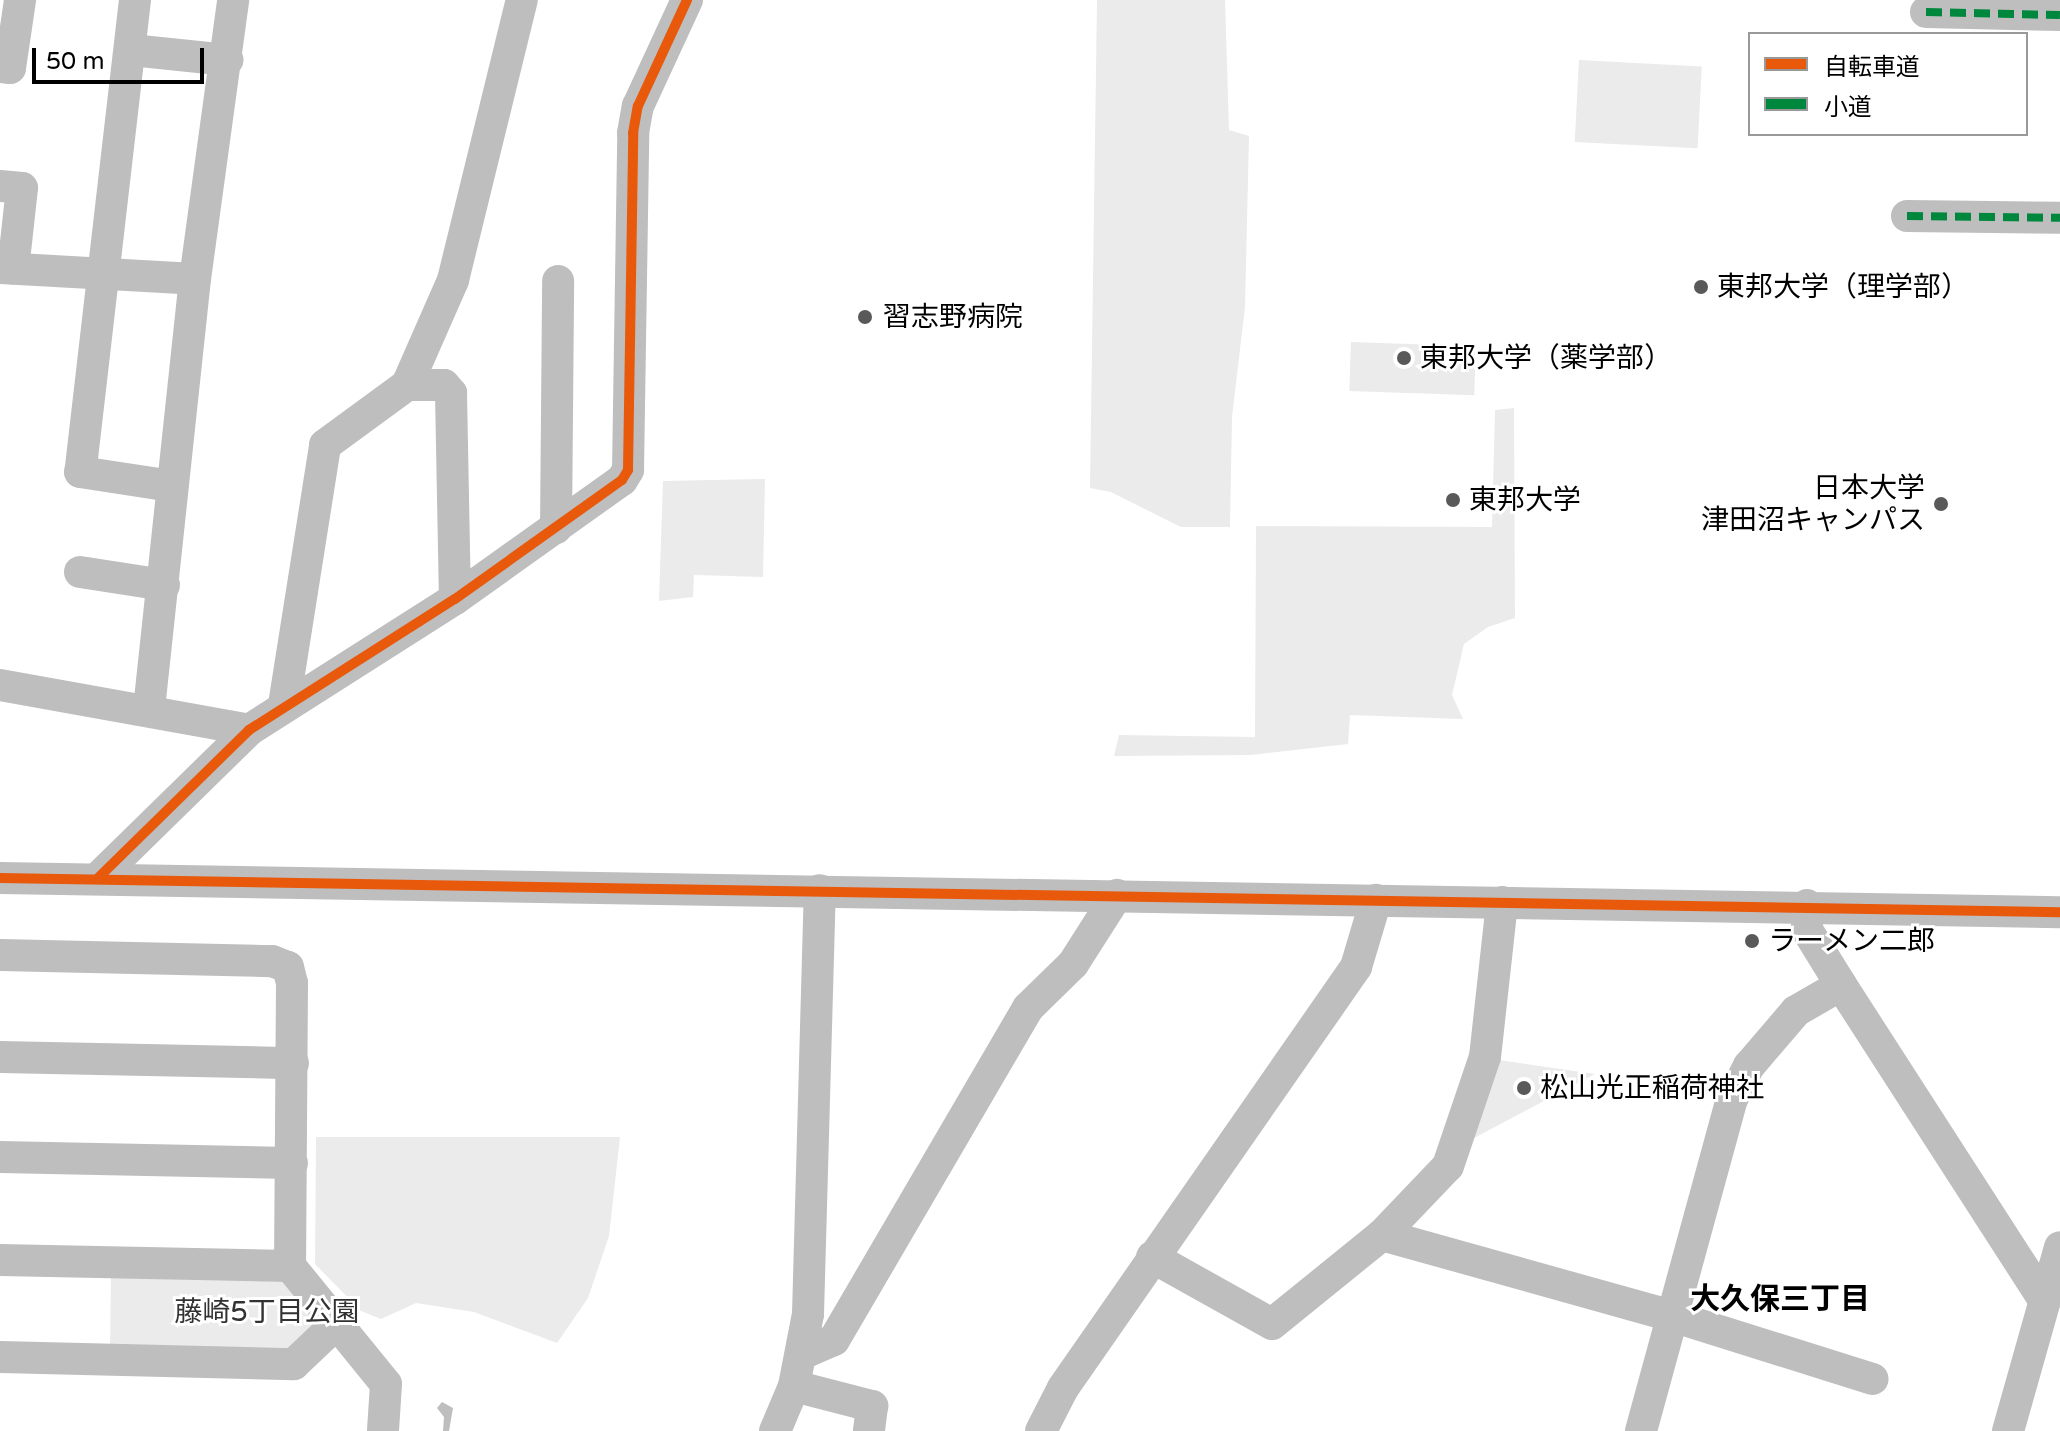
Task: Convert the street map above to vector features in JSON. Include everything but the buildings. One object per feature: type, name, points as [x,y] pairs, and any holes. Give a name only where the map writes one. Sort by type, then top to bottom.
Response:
[{"type":"street","points":[[0,67],[10,68],[20,0]]},
{"type":"street","points":[[135,0],[80,472],[171,486]]},
{"type":"street","points":[[149,709],[195,279],[233,0]]},
{"type":"street","points":[[284,705],[325,445],[407,385],[453,280],[522,0]]},
{"type":"street","points":[[98,878],[249,730],[455,599],[622,480],[628,470],[633,133],[638,106],[687,0]]},
{"type":"street","points":[[1926,12],[2060,15]]},
{"type":"street","points":[[131,50],[227,60]]},
{"type":"street","points":[[0,186],[22,188],[6,268],[195,279]]},
{"type":"street","points":[[1907,216],[2060,218]]},
{"type":"street","points":[[556,528],[558,281]]},
{"type":"street","points":[[407,385],[444,385],[451,393],[455,599]]},
{"type":"street","points":[[80,572],[164,585]]},
{"type":"street","points":[[0,685],[149,709],[249,730]]},
{"type":"street","points":[[0,878],[1807,905],[2060,912]]},
{"type":"street","points":[[775,1431],[794,1386],[802,1354],[820,890]]},
{"type":"street","points":[[802,1354],[834,1340],[1028,1008],[1073,964],[1117,895]]},
{"type":"street","points":[[1041,1431],[1063,1388],[1356,967],[1376,900]]},
{"type":"street","points":[[1152,1257],[1272,1324],[1382,1235],[1448,1166],[1485,1057],[1502,902]]},
{"type":"street","points":[[1807,905],[1807,930],[2045,1301]]},
{"type":"street","points":[[0,955],[272,961],[288,967],[293,1063],[290,1266],[334,1326],[386,1384],[383,1431]]},
{"type":"street","points":[[1641,1431],[1675,1317],[1732,1099],[1749,1066],[1796,1011],[1841,985]]},
{"type":"street","points":[[0,1057],[293,1063]]},
{"type":"street","points":[[0,1157],[292,1163]]},
{"type":"street","points":[[1382,1235],[1675,1317],[1873,1379]]},
{"type":"street","points":[[2008,1431],[2060,1247]]},
{"type":"street","points":[[0,1260],[290,1266]]},
{"type":"street","points":[[0,1357],[294,1364],[334,1326]]},
{"type":"street","points":[[794,1386],[872,1406],[869,1431]]},
{"type":"green space","points":[[1097,0],[1225,0],[1229,130],[1249,136],[1245,307],[1232,417],[1230,527],[1181,527],[1111,492],[1090,488]]},
{"type":"green space","points":[[1579,60],[1702,66],[1698,148],[1575,142]]},
{"type":"green space","points":[[1351,342],[1476,346],[1474,395],[1349,391]]},
{"type":"green space","points":[[1514,408],[1515,618],[1488,627],[1464,644],[1452,695],[1463,719],[1350,715],[1348,744],[1251,755],[1114,756],[1119,735],[1255,737],[1256,526],[1492,527],[1495,410]]},
{"type":"green space","points":[[765,479],[763,577],[694,575],[693,597],[659,601],[663,481]]},
{"type":"green space","points":[[1492,1059],[1595,1074],[1461,1145]]},
{"type":"green space","points":[[316,1137],[620,1137],[609,1236],[588,1298],[557,1343],[474,1312],[416,1303],[381,1319],[361,1311],[315,1264]]},
{"type":"green space","name":"藤崎5丁目公園","points":[[290,1266],[327,1326],[294,1356],[110,1353],[111,1270]]},
{"type":"shaded area","points":[[442,1402],[453,1408],[449,1431],[443,1431],[444,1417],[437,1408]]},
{"type":"marked path","points":[[1926,12],[2060,15]]},
{"type":"marked path","points":[[1907,216],[2060,218]]},
{"type":"cycle path","points":[[98,878],[249,730],[455,599],[622,480],[628,470],[633,133],[638,106],[687,0]]},
{"type":"cycle path","points":[[0,878],[2060,912]]},
{"type":"place","name":"東邦大学（理学部）","points":[[1701,287]]},
{"type":"place","name":"習志野病院","points":[[865,317]]},
{"type":"place","name":"東邦大学（薬学部）","points":[[1404,358]]},
{"type":"place","name":"東邦大学","points":[[1453,500]]},
{"type":"place","name":"日本大学 津田沼キャンパス","points":[[1941,504]]},
{"type":"place","name":"ラーメン二郎","points":[[1752,941]]},
{"type":"place","name":"松山光正稲荷神社","points":[[1524,1088]]},
{"type":"district","name":"大久保三丁目","points":[[1780,1300]]}]
